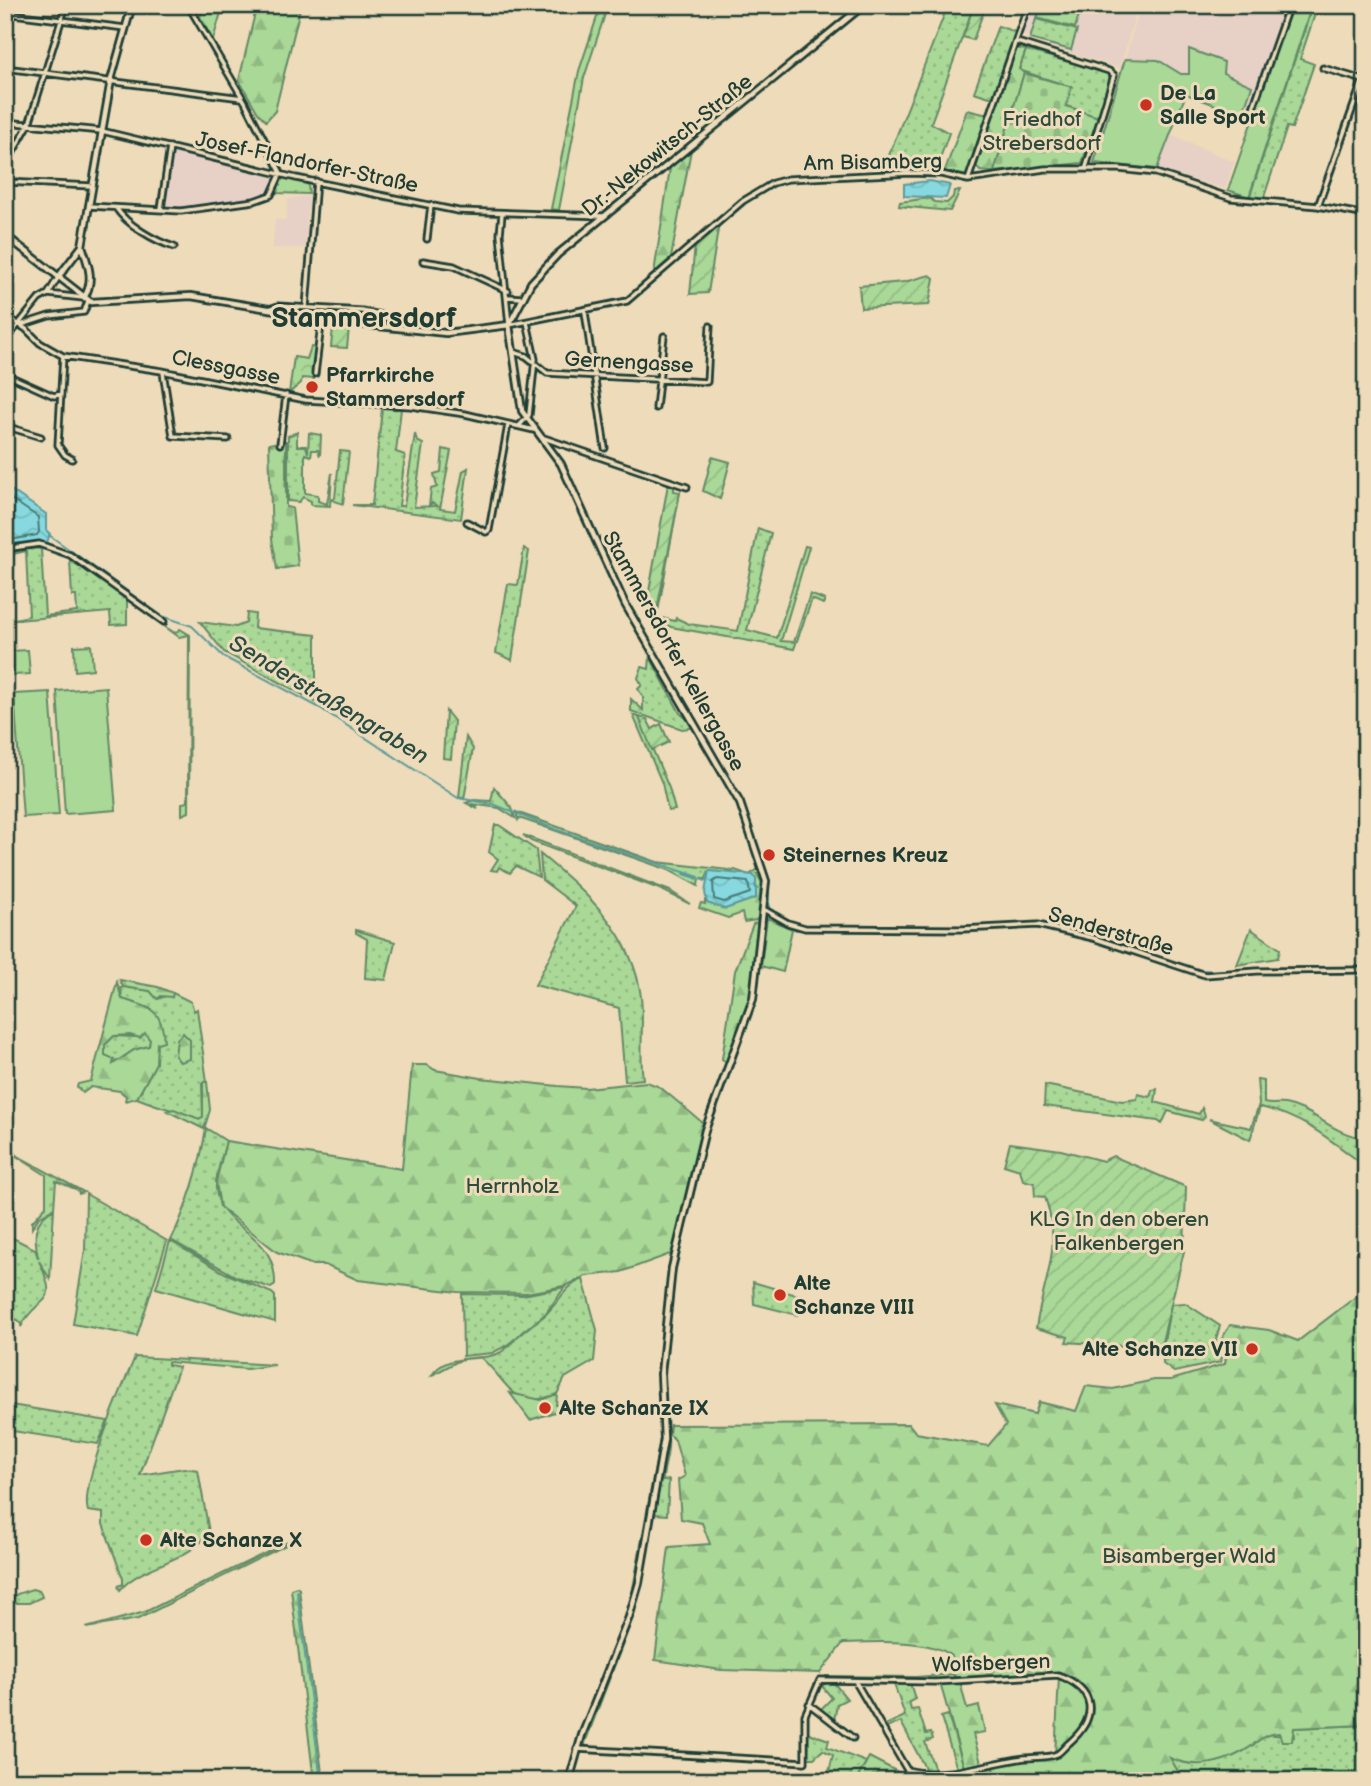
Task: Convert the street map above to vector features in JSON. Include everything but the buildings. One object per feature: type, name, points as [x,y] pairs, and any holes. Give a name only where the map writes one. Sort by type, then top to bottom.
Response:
[{"type":"street","points":[[5,166],[29,124],[66,5]]},
{"type":"street","points":[[5,341],[39,299],[48,294],[58,276],[82,246],[111,80],[132,5]]},
{"type":"street","points":[[89,206],[181,211],[236,203],[269,197],[281,173],[242,98],[188,5]]},
{"type":"street","points":[[192,12],[200,5]]},
{"type":"street","name":"Dr.-Nekowitsch-Straße","points":[[509,326],[522,298],[558,254],[864,5]]},
{"type":"street","points":[[968,180],[1028,5]]},
{"type":"street","points":[[1252,111],[1289,5]]},
{"type":"street","points":[[5,13],[125,28]]},
{"type":"street","points":[[1017,42],[1110,71],[1114,75],[1086,167]]},
{"type":"street","points":[[5,68],[242,98]]},
{"type":"street","points":[[1323,68],[1363,80]]},
{"type":"street","points":[[1318,206],[1366,71]]},
{"type":"street","name":"Josef-Flandorfer-Straße","points":[[5,122],[102,131],[316,181],[470,213],[604,216]]},
{"type":"street","points":[[161,209],[170,147]]},
{"type":"street","name":"Am Bisamberg","points":[[585,312],[627,302],[722,216],[773,183],[788,179],[910,173],[968,180],[1086,167],[1156,173],[1247,201],[1318,206],[1366,215]]},
{"type":"street","points":[[306,307],[316,181]]},
{"type":"street","points":[[5,182],[92,186]]},
{"type":"street","points":[[427,239],[431,205]]},
{"type":"street","points":[[116,208],[125,218],[163,244],[174,247]]},
{"type":"street","points":[[502,214],[500,234],[508,294],[509,326]]},
{"type":"street","points":[[5,235],[86,300]]},
{"type":"street","points":[[19,326],[49,316],[84,312],[89,290],[90,266],[82,246]]},
{"type":"street","points":[[423,261],[454,267],[508,294],[522,298]]},
{"type":"street","points":[[48,294],[111,303],[191,296],[322,317],[458,333],[585,312],[605,449]]},
{"type":"street","points":[[268,309],[306,307],[362,311],[380,315],[400,326]]},
{"type":"street","name":"Clessgasse","points":[[5,316],[63,356],[162,371],[317,401],[411,405],[534,430]]},
{"type":"street","points":[[315,374],[322,317]]},
{"type":"street","points":[[519,426],[526,417],[531,402],[535,363],[527,321]]},
{"type":"street","name":"Stammersdorfer Kellergasse","points":[[509,326],[522,411],[565,473],[579,509],[625,604],[740,803],[766,876],[765,913],[753,999],[705,1130],[672,1268],[661,1374],[664,1417],[662,1452],[636,1594],[577,1749],[569,1781]]},
{"type":"street","name":"Gernengasse","points":[[513,352],[535,363],[547,373],[707,382],[710,326]]},
{"type":"street","points":[[656,408],[664,336]]},
{"type":"street","points":[[63,356],[58,445],[65,455],[72,458]]},
{"type":"street","points":[[162,371],[172,416],[173,436],[228,439]]},
{"type":"street","points":[[5,374],[54,396],[61,394]]},
{"type":"street","points":[[281,444],[286,396]]},
{"type":"street","points":[[467,522],[489,532],[508,425]]},
{"type":"street","points":[[5,426],[41,437]]},
{"type":"street","points":[[541,437],[687,487]]},
{"type":"street","points":[[5,550],[39,544],[71,555],[164,622]]},
{"type":"street","name":"Senderstraße","points":[[765,913],[805,928],[962,929],[1038,925],[1093,938],[1205,975],[1257,971],[1366,970]]},
{"type":"street","name":"Wolfsbergen","points":[[809,1704],[820,1680],[935,1682],[1058,1675],[1079,1685],[1088,1697],[1089,1710],[1081,1733],[1057,1755],[942,1773],[917,1772],[907,1770],[855,1681]]},
{"type":"street","points":[[577,1749],[805,1762],[804,1723],[809,1704],[853,1738]]},
{"type":"shaded area","points":[[1030,5],[1138,5],[1120,68],[1026,39],[1022,34]]},
{"type":"shaded area","points":[[1141,5],[1254,5],[1282,17],[1249,118],[1186,94],[1170,135],[1234,162],[1225,189],[1157,169],[1094,163]]},
{"type":"shaded area","points":[[172,152],[275,178],[271,189],[260,197],[177,210],[163,207]]},
{"type":"shaded area","points":[[309,196],[305,248],[273,248],[275,220],[286,220],[288,199]]},
{"type":"green space","points":[[203,5],[222,9],[213,40],[200,17]]},
{"type":"green space","points":[[257,5],[301,5],[275,111],[266,121],[258,113],[239,80]]},
{"type":"green space","points":[[601,5],[608,5],[584,78],[559,210],[551,209],[579,71]]},
{"type":"green space","points":[[948,5],[974,5],[931,123],[949,133],[935,172],[882,173]]},
{"type":"green space","points":[[974,5],[986,5],[973,40],[963,37]]},
{"type":"green space","points":[[1041,5],[1082,5],[1075,28],[1037,18]]},
{"type":"green space","points":[[1292,5],[1310,11],[1249,197],[1228,190]]},
{"type":"green space","points":[[1311,10],[1316,11],[1300,59],[1314,64],[1292,128],[1287,127],[1263,200],[1249,199]]},
{"type":"green space","points":[[1036,19],[1077,30],[1071,50],[1030,39]]},
{"type":"green space","points":[[998,26],[1018,33],[993,98],[974,92]]},
{"type":"green space","points":[[1015,48],[1026,50],[1019,69],[1024,73],[994,172],[980,171],[975,165]]},
{"type":"green space","name":"De La Salle Sport","points":[[1189,49],[1224,62],[1223,73],[1252,86],[1242,115],[1186,94],[1157,169],[1094,163],[1125,59],[1158,60],[1181,74],[1189,74]]},
{"type":"green space","points":[[1026,50],[1108,73],[1111,81],[1100,118],[1066,106],[1071,87],[1019,70]]},
{"type":"green space","name":"Friedhof Strebersdorf","points":[[1024,73],[1072,87],[1066,106],[1098,117],[1082,163],[994,172]]},
{"type":"green space","points":[[967,110],[988,115],[966,178],[944,173]]},
{"type":"green space","points":[[691,150],[671,258],[654,273],[670,168]]},
{"type":"green space","points":[[280,177],[308,184],[309,194],[277,193]]},
{"type":"green space","points":[[954,191],[960,191],[950,211],[899,206],[900,202],[930,198],[934,202],[947,203],[953,197]]},
{"type":"green space","points":[[719,223],[708,293],[690,294],[695,245]]},
{"type":"green space","points":[[930,275],[934,278],[929,305],[861,308],[859,286],[904,282]]},
{"type":"green space","points":[[333,327],[349,328],[347,348],[331,347]]},
{"type":"green space","points":[[311,347],[317,348],[314,379],[302,378],[301,383],[289,393],[294,357],[307,359]]},
{"type":"green space","points":[[382,408],[401,409],[396,452],[405,455],[399,506],[404,506],[415,434],[417,441],[423,444],[414,507],[437,506],[432,503],[429,506],[431,489],[437,487],[434,474],[441,472],[443,449],[451,451],[440,509],[455,511],[463,471],[468,468],[461,519],[352,505],[372,505]]},
{"type":"green space","points":[[297,432],[297,446],[306,446],[308,453],[309,433],[321,435],[320,456],[318,450],[312,450],[311,456],[305,454],[305,493],[318,495],[318,501],[327,504],[332,473],[330,506],[311,505],[311,501],[303,497],[299,502],[288,501],[288,436]]},
{"type":"green space","points":[[286,441],[286,507],[292,508],[298,566],[277,569],[272,539],[269,444]]},
{"type":"green space","points":[[340,451],[349,452],[343,504],[332,500],[335,498]]},
{"type":"green space","points":[[712,457],[730,462],[720,499],[703,491]]},
{"type":"green space","points":[[668,484],[674,487],[674,491],[680,492],[656,615],[651,613],[650,617],[645,614]]},
{"type":"green space","points":[[680,492],[657,617],[675,621],[676,618],[689,624],[738,631],[758,528],[771,533],[747,630],[777,638],[805,546],[809,547],[781,641],[794,642],[810,594],[825,600],[823,604],[812,599],[794,649],[671,627],[650,617],[651,613],[657,615]]},
{"type":"green space","points":[[524,548],[529,551],[512,660],[496,653],[508,584],[518,585]]},
{"type":"green space","points":[[41,549],[45,616],[77,612],[76,596],[72,596],[70,561],[89,569],[127,598],[127,624],[111,625],[110,612],[5,621],[29,616],[26,551],[9,555],[5,553]]},
{"type":"green space","points":[[247,613],[255,614],[254,628],[316,635],[316,702],[224,652],[200,622],[236,627],[246,623]]},
{"type":"green space","points":[[164,626],[175,633],[180,629],[190,635],[189,812],[182,815],[182,803],[188,802],[189,635],[179,637]]},
{"type":"green space","points":[[91,645],[93,669],[75,671],[74,646]]},
{"type":"green space","points":[[28,650],[30,674],[13,675],[11,651]]},
{"type":"green space","points":[[650,657],[680,713],[696,727],[682,729],[631,711],[631,699],[643,710],[643,697],[638,689],[642,685],[638,678],[642,667],[649,669]]},
{"type":"green space","points":[[106,687],[116,810],[65,814],[57,691]]},
{"type":"green space","points":[[50,692],[59,815],[23,817],[14,694]]},
{"type":"green space","points":[[446,711],[454,721],[451,759],[443,758]]},
{"type":"green space","points":[[633,715],[639,717],[669,788],[675,810],[668,811],[662,783]]},
{"type":"green space","points":[[639,717],[647,719],[652,729],[661,724],[669,742],[652,750]]},
{"type":"green space","points":[[466,737],[473,749],[464,799],[459,797]]},
{"type":"green space","points":[[494,787],[512,808],[515,818],[499,808],[471,804],[478,809],[466,803],[474,800],[491,801]]},
{"type":"green space","points":[[516,812],[657,862],[729,870],[726,873],[709,871],[706,879],[699,879],[698,886],[669,870],[519,818],[518,820]]},
{"type":"green space","points":[[495,825],[536,850],[539,877],[516,866],[510,873],[499,867],[497,871],[491,870],[498,859],[489,852]]},
{"type":"green space","points":[[523,835],[670,891],[690,904],[662,890],[531,841]]},
{"type":"green space","points":[[540,854],[591,900],[618,934],[628,953],[641,997],[643,1079],[625,1081],[619,1008],[535,985],[576,906],[542,880]]},
{"type":"green space","points":[[760,868],[762,872],[757,874],[763,885],[762,914],[756,920],[744,922],[742,913],[728,918],[699,908],[701,903],[705,904],[705,899],[707,903],[725,909],[756,898],[756,879],[749,875]]},
{"type":"green space","points":[[735,870],[748,875],[726,873]]},
{"type":"green space","points":[[767,918],[792,929],[783,972],[761,966]]},
{"type":"green space","points":[[760,921],[750,1002],[726,1062],[722,1059],[735,971],[753,924]]},
{"type":"green space","points":[[1251,929],[1280,949],[1278,958],[1237,965]]},
{"type":"green space","points":[[356,930],[395,942],[386,980],[365,978],[367,939],[356,933]]},
{"type":"green space","points":[[120,980],[158,987],[173,993],[172,997],[161,996],[157,999],[150,991],[123,987]]},
{"type":"green space","points":[[117,982],[122,999],[147,1008],[157,1016],[161,1022],[164,1041],[157,1043],[156,1063],[137,1098],[125,1101],[126,1096],[120,1091],[91,1087],[83,1093],[77,1087],[78,1084],[91,1081]],"holes":[[[145,1033],[150,1040],[149,1046],[134,1050],[113,1064],[114,1059],[105,1055],[105,1045],[114,1036],[130,1035],[140,1038]]]},
{"type":"green space","points":[[126,986],[150,991],[158,999],[173,993],[191,1002],[194,1011],[197,1009],[207,1082],[202,1084],[203,1117],[199,1119],[137,1098],[156,1063],[152,1009],[122,999],[121,988]]},
{"type":"green space","points":[[145,1033],[150,1040],[149,1046],[134,1050],[113,1064],[105,1055],[105,1045],[114,1036],[134,1037]]},
{"type":"green space","points":[[183,1033],[190,1040],[190,1059],[180,1062],[175,1056],[177,1039]]},
{"type":"green space","name":"Herrnholz","points":[[412,1065],[427,1065],[435,1070],[481,1078],[558,1086],[586,1088],[647,1082],[660,1087],[703,1123],[673,1253],[621,1272],[586,1276],[568,1285],[544,1290],[526,1293],[458,1292],[358,1280],[325,1265],[313,1265],[277,1252],[220,1207],[216,1182],[226,1141],[402,1169]]},
{"type":"green space","points":[[1257,1080],[1264,1081],[1264,1103],[1296,1107],[1343,1132],[1366,1138],[1366,1167],[1316,1131],[1276,1111],[1260,1107],[1250,1140],[1209,1119],[1251,1128],[1259,1104]]},
{"type":"green space","points":[[203,1082],[207,1082],[210,1110],[204,1129],[167,1111],[174,1109],[199,1119],[203,1117]]},
{"type":"green space","points":[[1045,1085],[1122,1101],[1137,1099],[1138,1094],[1150,1097],[1152,1090],[1157,1089],[1155,1102],[1199,1114],[1202,1108],[1205,1116],[1202,1120],[1168,1111],[1162,1124],[1158,1121],[1044,1106]]},
{"type":"green space","points":[[206,1128],[226,1141],[216,1183],[220,1203],[227,1215],[267,1252],[273,1266],[275,1285],[271,1288],[237,1277],[171,1240],[193,1185]]},
{"type":"green space","name":"KLG In den oberen Falkenbergen","points":[[1010,1143],[1061,1150],[1103,1161],[1113,1156],[1186,1187],[1184,1251],[1159,1354],[1127,1352],[1127,1346],[1066,1342],[1068,1337],[1036,1328],[1052,1249],[1050,1216],[1045,1197],[1035,1196],[1034,1183],[1023,1180],[1020,1170],[1004,1165]]},
{"type":"green space","points":[[5,1149],[84,1192],[79,1194],[78,1190],[56,1181],[54,1208],[39,1217],[32,1228],[32,1222],[46,1206],[46,1175]]},
{"type":"green space","points":[[86,1194],[167,1241],[137,1336],[73,1324],[85,1250]]},
{"type":"green space","points":[[54,1209],[50,1279],[39,1261],[48,1294],[27,1316],[21,1327],[21,1322],[5,1314],[5,1234],[35,1249],[38,1258],[36,1229],[42,1218]]},
{"type":"green space","points":[[170,1241],[225,1273],[272,1293],[275,1296],[275,1322],[156,1288]]},
{"type":"green space","points":[[583,1279],[597,1330],[594,1361],[565,1378],[557,1394],[542,1399],[520,1397],[481,1358],[504,1350],[545,1315],[567,1289]]},
{"type":"green space","points":[[753,1282],[803,1297],[798,1315],[754,1304]]},
{"type":"green space","points":[[565,1287],[545,1314],[506,1346],[492,1353],[463,1356],[462,1294],[523,1295]]},
{"type":"green space","name":"Bisamberger Wald","points":[[1366,1289],[1366,1725],[1294,1728],[1292,1741],[1282,1741],[1279,1733],[1270,1734],[1240,1753],[1211,1763],[1190,1764],[1170,1758],[1184,1781],[913,1781],[909,1772],[939,1774],[942,1780],[983,1780],[986,1779],[984,1767],[992,1765],[994,1771],[995,1764],[1055,1756],[1059,1676],[1044,1672],[955,1679],[952,1656],[930,1646],[900,1642],[843,1643],[820,1673],[721,1670],[655,1660],[669,1547],[710,1544],[702,1523],[681,1519],[678,1480],[685,1476],[675,1440],[669,1434],[670,1425],[909,1424],[916,1433],[988,1446],[1006,1425],[995,1405],[1035,1414],[1039,1402],[1076,1411],[1086,1386],[1113,1389],[1154,1380],[1171,1380],[1225,1364],[1226,1355],[1221,1340],[1230,1325],[1269,1330],[1298,1341]]},
{"type":"green space","points":[[1185,1303],[1220,1326],[1216,1339],[1218,1350],[1224,1350],[1226,1355],[1220,1358],[1221,1362],[1174,1372],[1163,1364],[1163,1346],[1171,1304]]},
{"type":"green space","points":[[135,1357],[275,1365],[247,1369],[168,1362],[168,1365],[179,1367],[140,1475],[184,1468],[198,1470],[209,1532],[191,1550],[141,1574],[120,1590],[118,1586],[123,1584],[123,1579],[103,1524],[103,1513],[88,1511],[87,1498],[96,1458]]},
{"type":"green space","points":[[461,1359],[432,1375],[445,1364]]},
{"type":"green space","name":"Alte Schanze IX","points":[[510,1393],[541,1400],[557,1394],[556,1405],[570,1407],[530,1420]]},
{"type":"green space","points":[[5,1404],[108,1421],[98,1444],[5,1430]]},
{"type":"green space","points":[[662,1428],[638,1579],[627,1621],[582,1728],[630,1605]]},
{"type":"green space","points":[[668,1438],[663,1481],[669,1480],[667,1515],[654,1514],[635,1612],[585,1743],[586,1748],[583,1747],[585,1731],[636,1601]]},
{"type":"green space","points":[[301,1532],[300,1538],[138,1619],[86,1628],[145,1612],[296,1538]]},
{"type":"green space","points":[[297,1587],[323,1781],[314,1781],[291,1589]]},
{"type":"green space","points":[[32,1589],[40,1591],[42,1597],[29,1603],[9,1603],[17,1594]]},
{"type":"green space","points":[[953,1674],[955,1679],[825,1676],[916,1677]]},
{"type":"green space","points":[[960,1682],[967,1709],[979,1706],[985,1732],[973,1734],[981,1763],[964,1767],[940,1683]]},
{"type":"green space","points":[[834,1683],[847,1699],[837,1704],[834,1721],[820,1710],[832,1698],[822,1686]]},
{"type":"green space","points":[[910,1683],[915,1699],[909,1702],[911,1710],[918,1709],[926,1734],[931,1733],[933,1739],[925,1742],[935,1770],[926,1770],[901,1722],[884,1729],[883,1726],[905,1716],[894,1684]]},
{"type":"green space","points":[[948,1715],[964,1767],[957,1769],[941,1717]]},
{"type":"green space","points":[[1366,1725],[1366,1781],[1184,1781],[1169,1757],[1191,1763],[1212,1763],[1244,1751],[1266,1734],[1294,1737],[1293,1728]]},
{"type":"green space","points":[[806,1732],[829,1740],[827,1747],[866,1762],[856,1781],[827,1781],[833,1755],[823,1750],[814,1758],[808,1758]]},
{"type":"green space","points":[[869,1757],[898,1772],[902,1781],[856,1781]]},
{"type":"green space","points":[[984,1767],[981,1780],[947,1781],[947,1777],[939,1774]]},
{"type":"water","points":[[930,181],[950,185],[946,198],[904,196],[904,184]]},
{"type":"water","points":[[5,486],[46,514],[46,530],[50,534],[47,542],[5,548]]},
{"type":"water","points":[[709,871],[753,875],[756,879],[756,898],[725,909],[707,903],[705,892]]},
{"type":"waterway","name":"Senderstraßengraben","points":[[49,535],[162,616],[192,626],[224,657],[320,708],[458,798],[493,804],[557,830],[699,877]]},
{"type":"waterway","name":"Senderstraßengraben","points":[[684,874],[706,881]]},
{"type":"waterway","name":"Senderstraßengraben","points":[[755,886],[760,890],[760,911],[796,930],[832,930]]},
{"type":"waterway","points":[[769,889],[769,907]]},
{"type":"waterway","name":"Senderstraßengraben","points":[[1116,944],[1154,956]]},
{"type":"waterway","name":"Senderstraßengraben","points":[[1179,964],[1198,970],[1228,971]]},
{"type":"waterway","name":"Senderstraßengraben","points":[[1238,971],[1277,969]]},
{"type":"waterway","points":[[297,1591],[321,1781]]},
{"type":"place","name":"De La Salle Sport","points":[[1146,105]]},
{"type":"place","name":"Pfarrkirche Stammersdorf","points":[[312,387]]},
{"type":"place","name":"Steinernes Kreuz","points":[[769,855]]},
{"type":"place","name":"Alte Schanze VIII","points":[[780,1295]]},
{"type":"place","name":"Alte Schanze VII","points":[[1252,1349]]},
{"type":"place","name":"Alte Schanze IX","points":[[545,1408]]},
{"type":"place","name":"Alte Schanze X","points":[[146,1540]]},
{"type":"district","name":"Stammersdorf","points":[[364,317]]}]
